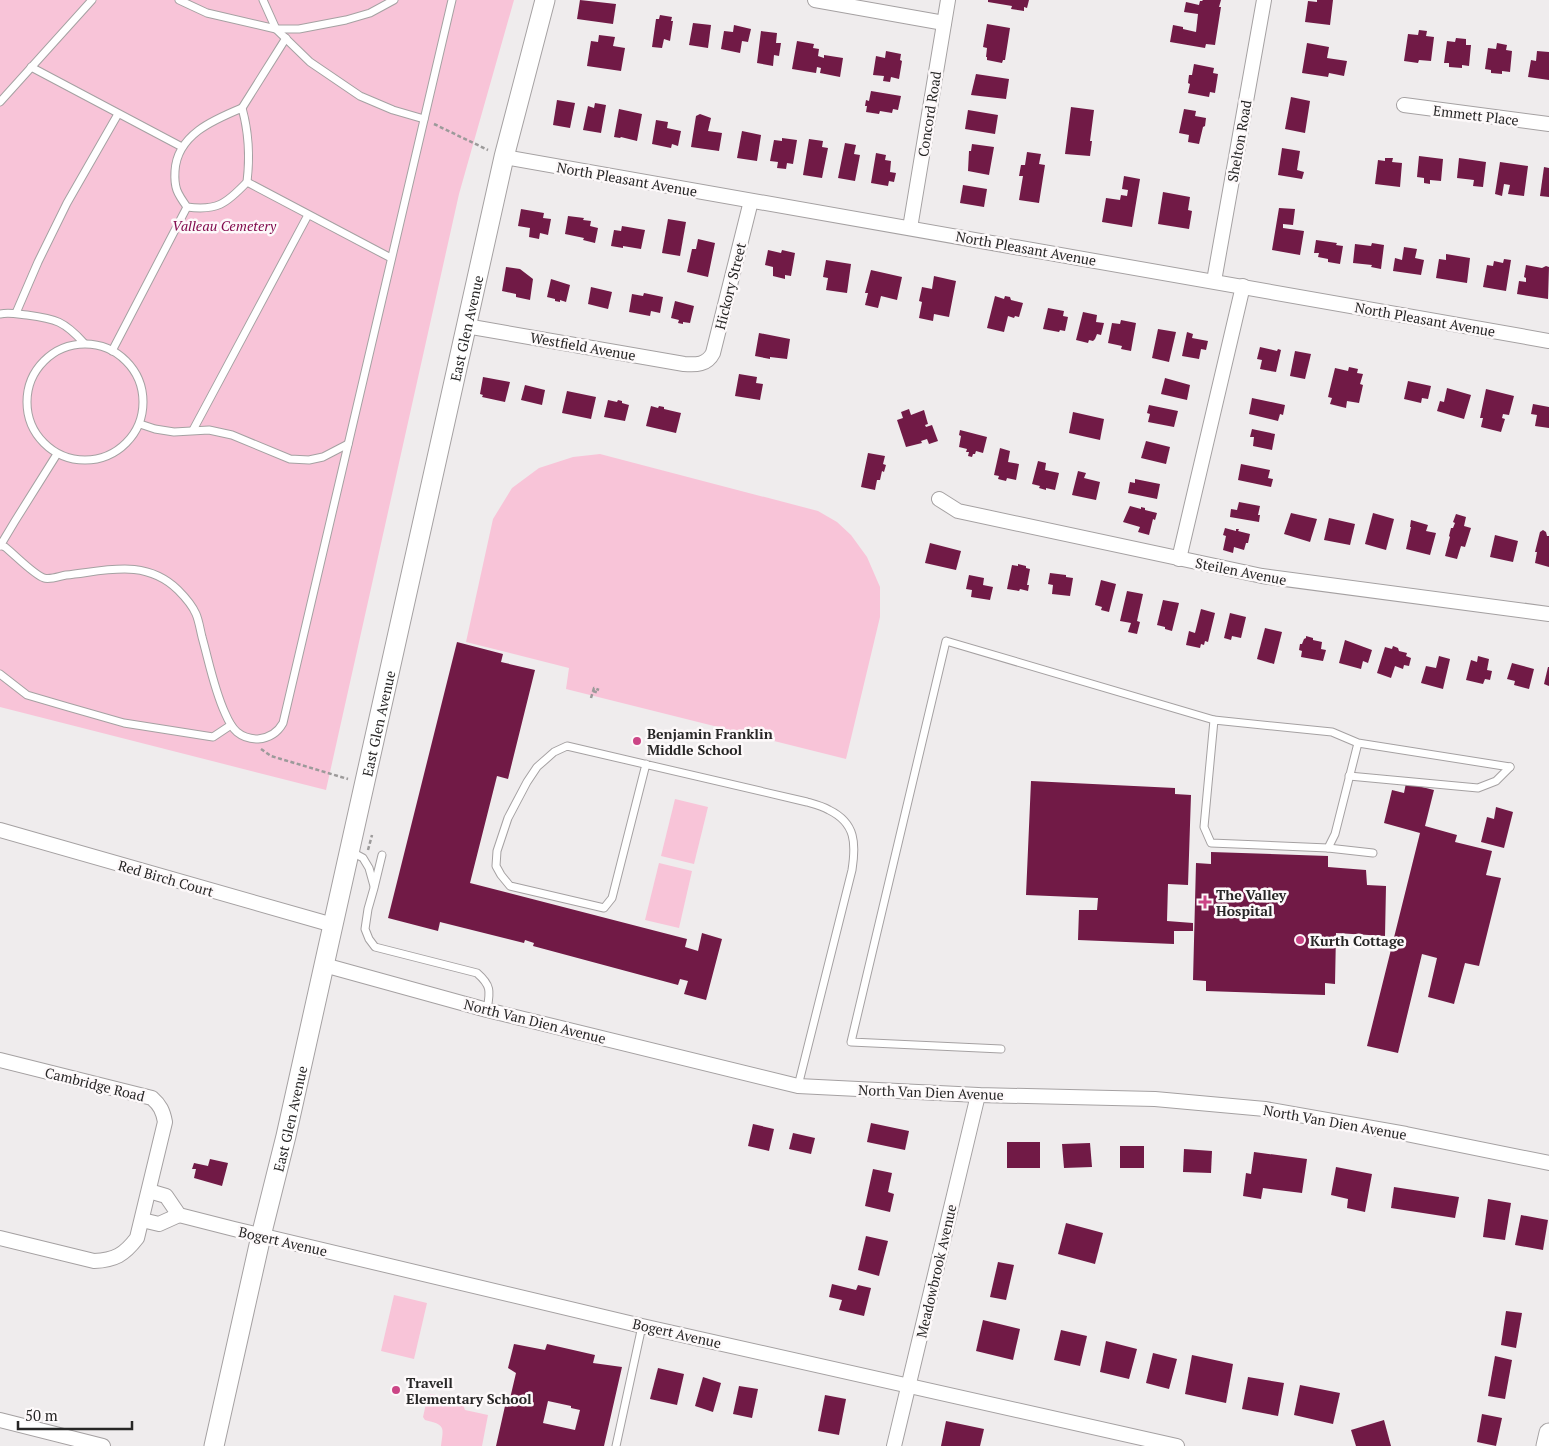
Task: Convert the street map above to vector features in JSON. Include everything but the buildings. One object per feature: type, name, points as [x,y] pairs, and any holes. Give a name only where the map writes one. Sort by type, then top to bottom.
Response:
[{"type":"street","name":"East Glen Avenue","points":[[214,1446],[261,1236],[286,1136],[504,157],[545,0]]},
{"type":"street","points":[[815,0],[944,23]]},
{"type":"street","name":"Concord Road","points":[[910,228],[948,0]]},
{"type":"street","name":"Shelton Road","points":[[1214,281],[1264,0]]},
{"type":"street","name":"Emmett Place","points":[[1404,105],[1549,124]]},
{"type":"street","name":"North Pleasant Avenue","points":[[504,157],[1549,341]]},
{"type":"street","name":"Hickory Street","points":[[700,364],[707,361],[714,353],[751,201]]},
{"type":"street","points":[[1179,559],[1242,286]]},
{"type":"street","name":"Westfield Avenue","points":[[466,326],[684,364],[700,364]]},
{"type":"street","name":"Steilen Avenue","points":[[939,499],[958,511],[1262,576],[1549,614]]},
{"type":"street","name":"Red Birch Court","points":[[0,830],[333,925]]},
{"type":"street","name":"North Van Dien Avenue","points":[[324,965],[487,1010],[798,1086],[978,1095],[1155,1099],[1265,1110],[1406,1134],[1549,1163]]},
{"type":"street","name":"Cambridge Road","points":[[0,1060],[152,1098],[159,1104],[165,1122],[149,1190]]},
{"type":"street","name":"Meadowbrook Avenue","points":[[894,1446],[978,1095]]},
{"type":"street","points":[[0,1238],[94,1261],[108,1260],[119,1256],[128,1249],[136,1238],[149,1190],[166,1196],[179,1215],[159,1224],[142,1220]]},
{"type":"street","name":"Bogert Avenue","points":[[179,1215],[642,1326],[1177,1446]]},
{"type":"street","points":[[0,1420],[103,1446]]},
{"type":"street","points":[[1546,1446],[1549,1433]]},
{"type":"lane","points":[[0,102],[92,0]]},
{"type":"lane","points":[[179,0],[207,13],[276,29],[299,29],[346,20],[370,13],[394,0]]},
{"type":"lane","points":[[263,0],[276,29],[310,62],[360,96],[393,110],[424,120]]},
{"type":"lane","points":[[57,454],[0,546],[5,547],[33,572],[44,578],[130,568],[147,571],[163,579],[178,590],[196,613],[220,703],[231,725],[244,737],[253,739],[269,736],[280,728],[283,723],[452,0]]},
{"type":"lane","points":[[242,108],[249,145],[247,182],[222,205],[202,209],[186,206],[176,193],[174,178],[176,164],[182,147],[198,130],[242,108],[286,38]]},
{"type":"lane","points":[[31,67],[182,147]]},
{"type":"lane","points":[[16,314],[38,262],[67,202],[118,114]]},
{"type":"lane","points":[[247,182],[392,258]]},
{"type":"lane","points":[[112,351],[186,206]]},
{"type":"lane","points":[[193,430],[308,215]]},
{"type":"lane","points":[[0,314],[8,312],[53,318],[72,330],[84,343]]},
{"type":"lane","points":[[84,343],[101,345],[120,354],[130,364],[142,386],[144,408],[140,424],[132,438],[117,452],[92,460],[70,459],[57,454],[36,433],[28,415],[27,396],[34,374],[49,356],[70,345],[84,343]]},
{"type":"lane","points":[[140,424],[174,432],[209,430],[232,435],[290,459],[310,460],[323,457],[348,444]]},
{"type":"lane","points":[[1001,1049],[851,1042],[946,641],[1214,720],[1332,732],[1358,743],[1510,767],[1496,780],[1478,788],[1349,776]]},
{"type":"lane","points":[[0,674],[28,695],[124,723],[213,737],[231,725]]},
{"type":"lane","points":[[1214,720],[1204,827],[1211,843],[1328,848],[1373,853]]},
{"type":"lane","points":[[1328,848],[1335,834],[1358,743]]},
{"type":"lane","points":[[646,764],[612,898],[604,908],[510,886],[496,866],[497,851],[508,818],[527,782],[537,767],[554,752],[567,746],[646,764],[807,802],[830,810],[844,821],[853,833],[854,853],[852,870],[798,1086]]},
{"type":"lane","points":[[349,851],[363,858],[369,868],[374,888]]},
{"type":"lane","points":[[382,855],[368,909],[365,929],[369,939],[375,947],[478,973],[486,981],[490,992],[487,1010]]},
{"type":"lane","points":[[616,1446],[642,1326]]},
{"type":"path","points":[[424,120],[504,157]]},
{"type":"path","points":[[591,698],[594,688],[599,691]]},
{"type":"path","points":[[253,739],[257,746],[270,756],[364,784]]},
{"type":"path","points":[[368,854],[372,835]]},
{"type":"green space","name":"Valleau Cemetery","points":[[0,0],[514,0],[459,194],[326,790],[0,707]]},
{"type":"green space","points":[[600,454],[818,511],[837,522],[851,535],[867,557],[880,587],[880,617],[846,759],[566,689],[569,668],[466,642],[493,519],[512,488],[539,468],[573,457]]},
{"type":"green space","points":[[675,799],[708,807],[694,864],[661,856]]},
{"type":"green space","points":[[659,863],[692,871],[679,928],[645,920]]},
{"type":"green space","points":[[394,1295],[427,1303],[414,1359],[381,1351]]},
{"type":"green space","points":[[428,1395],[466,1400],[465,1410],[488,1415],[482,1446],[441,1446],[442,1427],[425,1420],[423,1417]]},
{"type":"place","name":"Benjamin Franklin Middle School","points":[[637,741]]},
{"type":"place","name":"The Valley Hospital","points":[[1205,902]]},
{"type":"place","name":"Kurth Cottage","points":[[1300,940]]},
{"type":"place","name":"Travell Elementary School","points":[[396,1390]]}]
